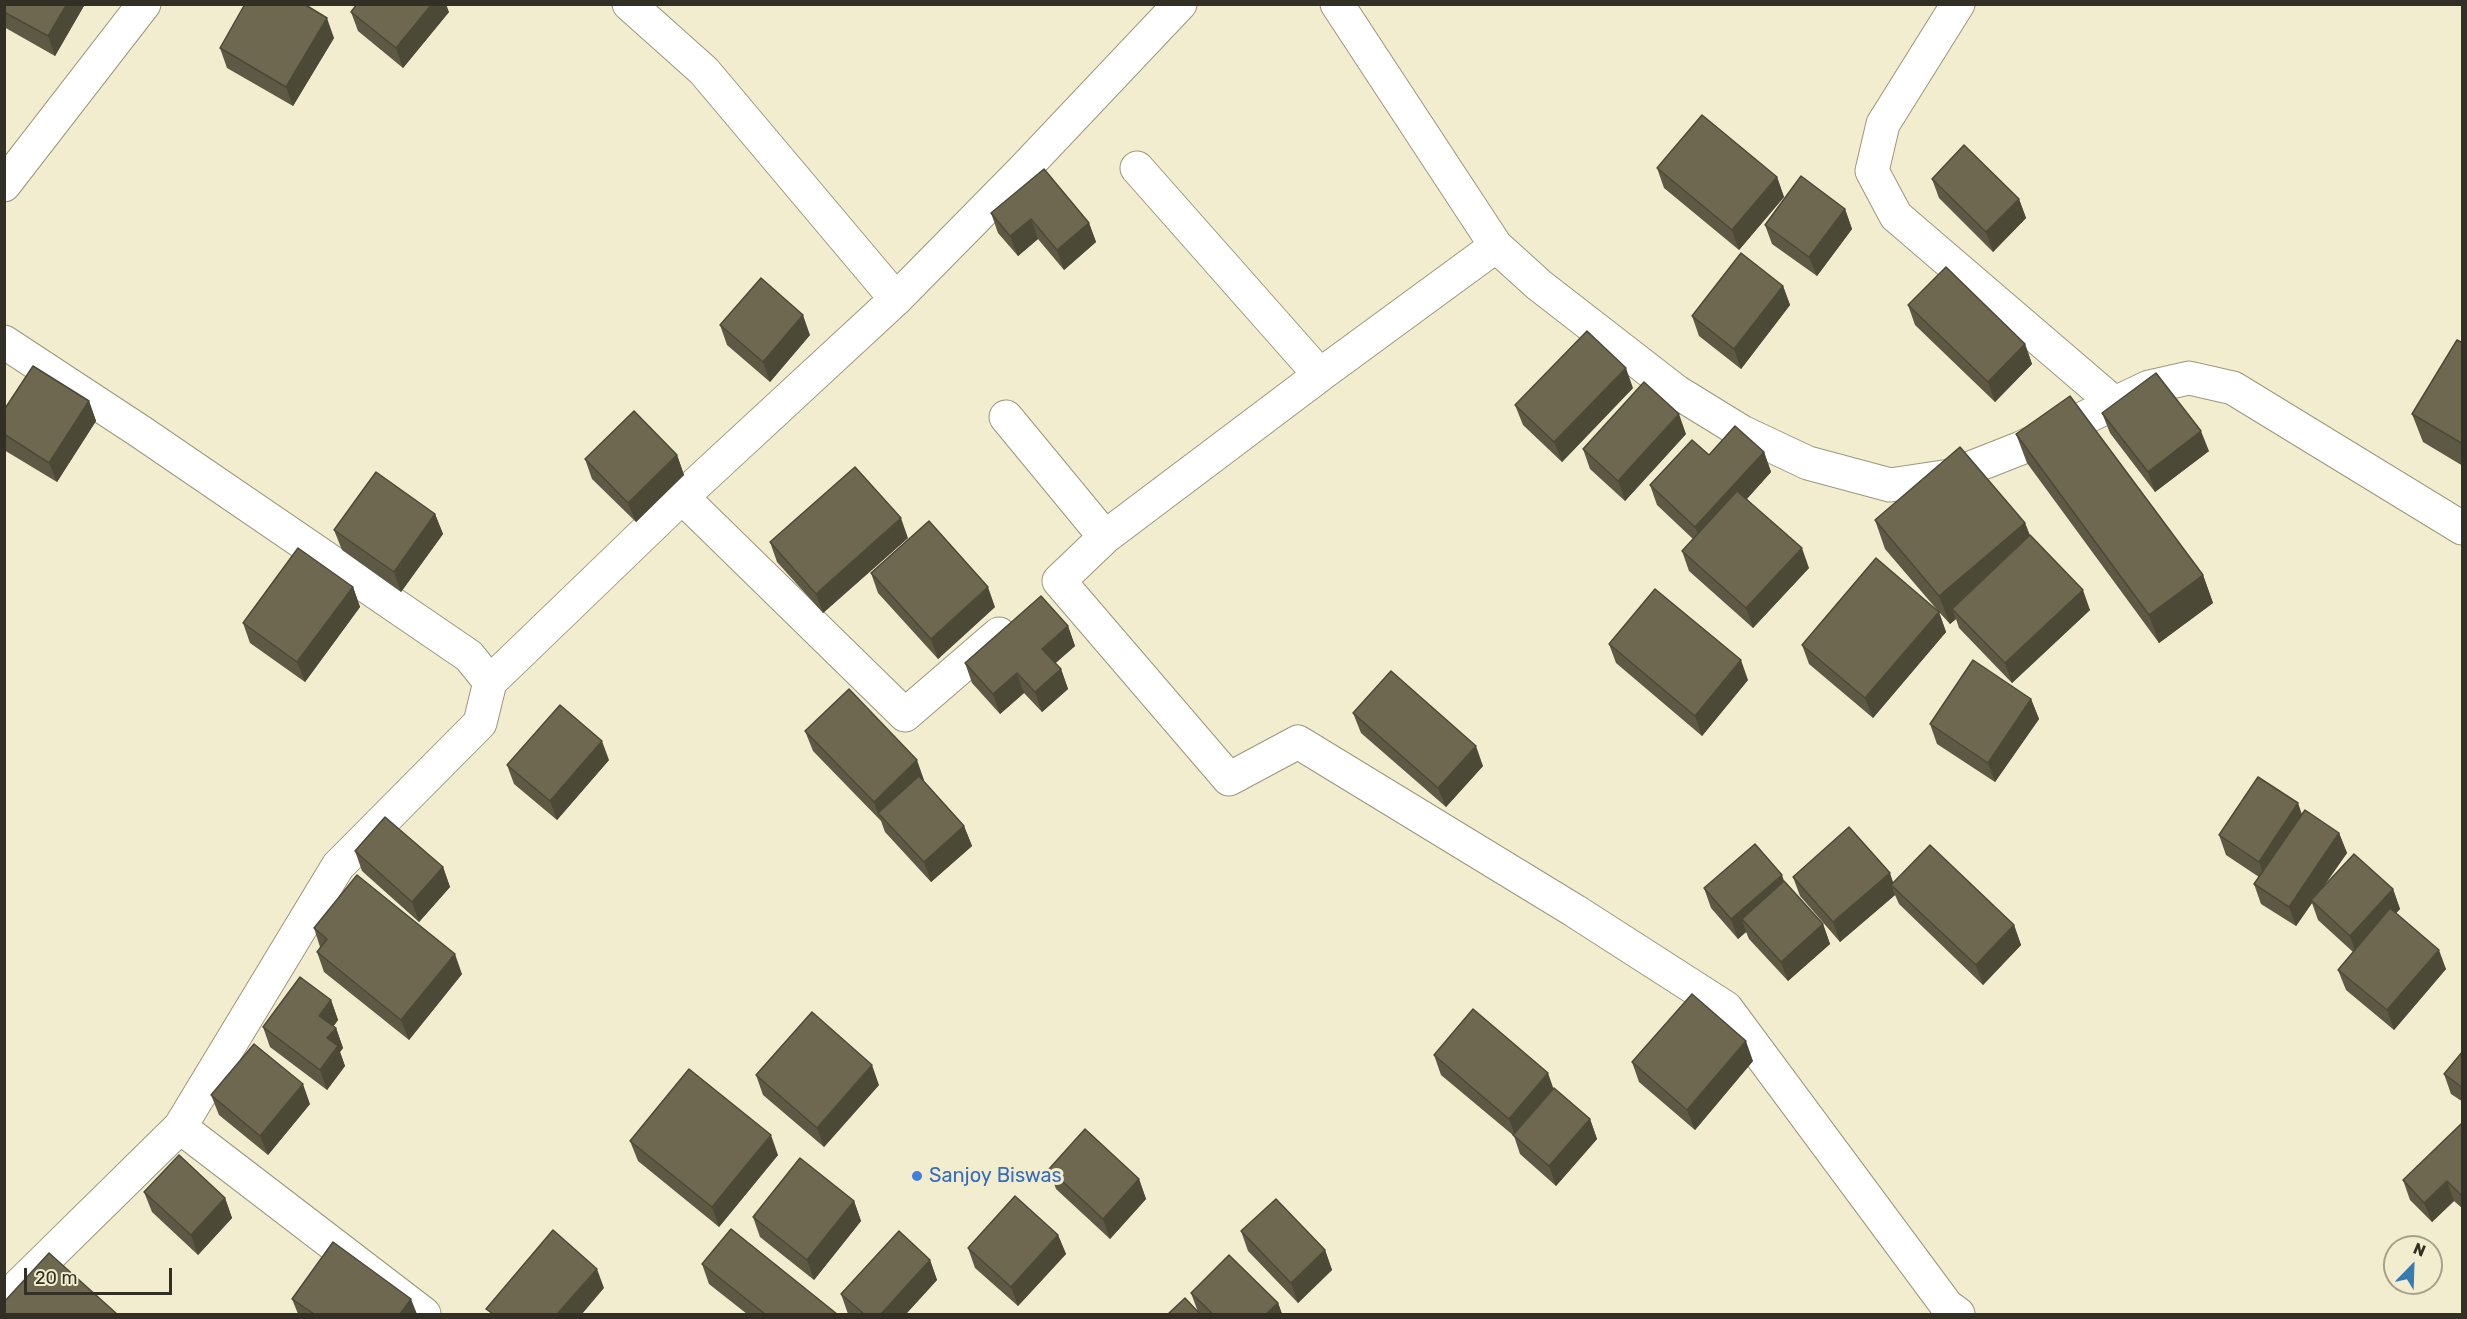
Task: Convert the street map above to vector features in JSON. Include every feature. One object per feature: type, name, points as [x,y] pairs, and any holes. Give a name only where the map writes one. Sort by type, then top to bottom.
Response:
[{"type":"street","points":[[4,185],[144,4]]},
{"type":"street","points":[[629,4],[704,71],[896,299]]},
{"type":"street","points":[[4,1300],[180,1127],[338,866],[480,723],[490,682],[682,497],[896,299],[1015,178],[1180,4]]},
{"type":"street","points":[[1337,4],[1496,246],[1539,285],[1677,392],[1742,432],[1808,463],[1890,485],[1950,476],[2021,448],[2149,387],[2189,378],[2234,388],[2463,528]]},
{"type":"street","points":[[1958,4],[1883,124],[1872,171],[1896,216],[2114,404]]},
{"type":"street","points":[[1137,168],[1320,375]]},
{"type":"street","points":[[682,497],[905,715],[1059,581],[1105,537],[1496,246]]},
{"type":"street","points":[[4,342],[141,432],[469,656],[490,682]]},
{"type":"street","points":[[1006,417],[1105,537]]},
{"type":"street","points":[[1059,581],[1229,779],[1298,742],[1585,918],[1726,1008],[1947,1306],[1958,1314]]},
{"type":"street","points":[[180,1127],[424,1314]]},
{"type":"building","points":[[4,4],[67,4],[48,36],[4,12]]},
{"type":"building","points":[[245,4],[304,4],[327,18],[286,87],[220,48]]},
{"type":"building","points":[[357,4],[432,4],[396,48],[351,12]]},
{"type":"building","points":[[1702,115],[1777,177],[1732,230],[1657,168]]},
{"type":"building","points":[[1964,145],[2019,199],[1986,232],[1932,179]]},
{"type":"building","points":[[1044,169],[1089,223],[1057,250],[1031,219],[1010,236],[991,213]]},
{"type":"building","points":[[1801,176],[1845,209],[1809,257],[1765,225]]},
{"type":"building","points":[[1741,253],[1783,286],[1734,349],[1692,316]]},
{"type":"building","points":[[1946,267],[2025,344],[1988,382],[1908,305]]},
{"type":"building","points":[[761,278],[803,315],[763,362],[720,325]]},
{"type":"building","points":[[1587,331],[1626,368],[1554,442],[1515,405]]},
{"type":"building","points":[[2457,340],[2463,343],[2463,444],[2412,414]]},
{"type":"building","points":[[33,366],[89,401],[49,463],[4,434],[4,410]]},
{"type":"building","points":[[2156,373],[2201,431],[2148,472],[2102,413]]},
{"type":"building","points":[[1644,382],[1679,414],[1618,481],[1583,449]]},
{"type":"building","points":[[2070,396],[2203,575],[2149,615],[2016,434]]},
{"type":"building","points":[[634,411],[677,455],[628,503],[585,459]]},
{"type":"building","points":[[1735,426],[1764,452],[1695,527],[1650,485],[1692,440],[1709,455]]},
{"type":"building","points":[[1960,447],[2025,523],[1939,596],[1875,520]]},
{"type":"building","points":[[855,467],[901,518],[816,594],[770,542]]},
{"type":"building","points":[[376,472],[435,514],[394,572],[334,530]]},
{"type":"building","points":[[1737,491],[1802,548],[1746,608],[1682,551]]},
{"type":"building","points":[[929,521],[988,587],[931,639],[871,573]]},
{"type":"building","points":[[2030,535],[2083,590],[2005,663],[1952,609]]},
{"type":"building","points":[[298,548],[353,587],[297,662],[243,623]]},
{"type":"building","points":[[1876,558],[1939,612],[1865,698],[1802,645]]},
{"type":"building","points":[[1655,589],[1741,660],[1695,716],[1609,644]]},
{"type":"building","points":[[1041,596],[1068,626],[1042,649],[1061,669],[1035,692],[1017,673],[993,694],[965,663]]},
{"type":"building","points":[[1973,660],[2031,699],[1988,763],[1930,724]]},
{"type":"building","points":[[1391,671],[1476,746],[1438,788],[1353,713]]},
{"type":"building","points":[[849,689],[917,760],[874,802],[805,731]]},
{"type":"building","points":[[560,705],[602,741],[550,801],[507,765]]},
{"type":"building","points":[[919,776],[964,826],[924,862],[878,813]]},
{"type":"building","points":[[2258,777],[2298,803],[2259,862],[2219,835]]},
{"type":"building","points":[[2305,810],[2339,833],[2289,907],[2254,884]]},
{"type":"building","points":[[385,817],[443,867],[412,902],[355,851]]},
{"type":"building","points":[[1849,827],[1890,873],[1833,922],[1793,877]]},
{"type":"building","points":[[1755,844],[1782,875],[1731,919],[1704,888]]},
{"type":"building","points":[[1930,845],[2014,925],[1976,965],[1891,885]]},
{"type":"building","points":[[2354,854],[2393,889],[2350,936],[2311,900]]},
{"type":"building","points":[[357,875],[455,954],[401,1020],[317,952],[327,939],[314,928]]},
{"type":"building","points":[[1784,881],[1823,924],[1781,962],[1742,919]]},
{"type":"building","points":[[2390,908],[2439,950],[2387,1010],[2338,970]]},
{"type":"building","points":[[300,977],[331,1000],[319,1016],[336,1028],[327,1038],[338,1046],[320,1070],[263,1027]]},
{"type":"building","points":[[1692,994],[1746,1041],[1687,1110],[1632,1062]]},
{"type":"building","points":[[1473,1009],[1548,1073],[1509,1119],[1434,1055]]},
{"type":"building","points":[[812,1012],[872,1065],[817,1128],[756,1075]]},
{"type":"building","points":[[254,1044],[303,1084],[260,1136],[211,1095]]},
{"type":"building","points":[[2463,1051],[2463,1088],[2444,1074]]},
{"type":"building","points":[[689,1069],[771,1135],[712,1207],[630,1141]]},
{"type":"building","points":[[1554,1088],[1590,1119],[1549,1166],[1513,1135]]},
{"type":"building","points":[[2461,1124],[2463,1125],[2463,1197],[2447,1181],[2424,1203],[2403,1180]]},
{"type":"building","points":[[1085,1129],[1139,1179],[1103,1219],[1049,1169]]},
{"type":"building","points":[[179,1155],[225,1198],[191,1235],[144,1192]]},
{"type":"building","points":[[800,1158],[854,1201],[807,1260],[753,1217]]},
{"type":"building","points":[[1015,1196],[1058,1235],[1011,1287],[968,1248]]},
{"type":"building","points":[[1276,1199],[1325,1250],[1291,1283],[1241,1231]]},
{"type":"building","points":[[731,1229],[837,1314],[765,1314],[702,1264]]},
{"type":"building","points":[[553,1230],[597,1269],[557,1314],[493,1314],[486,1309]]},
{"type":"building","points":[[899,1231],[930,1260],[881,1314],[864,1314],[841,1294]]},
{"type":"building","points":[[333,1242],[411,1299],[400,1314],[314,1314],[292,1299]]},
{"type":"building","points":[[49,1253],[117,1314],[4,1314],[4,1302]]},
{"type":"building","points":[[1229,1255],[1278,1303],[1266,1314],[1213,1314],[1191,1293]]},
{"type":"building","points":[[1185,1298],[1200,1314],[1168,1314]]},
{"type":"place","name":"Sanjoy Biswas","points":[[917,1176]]}]
